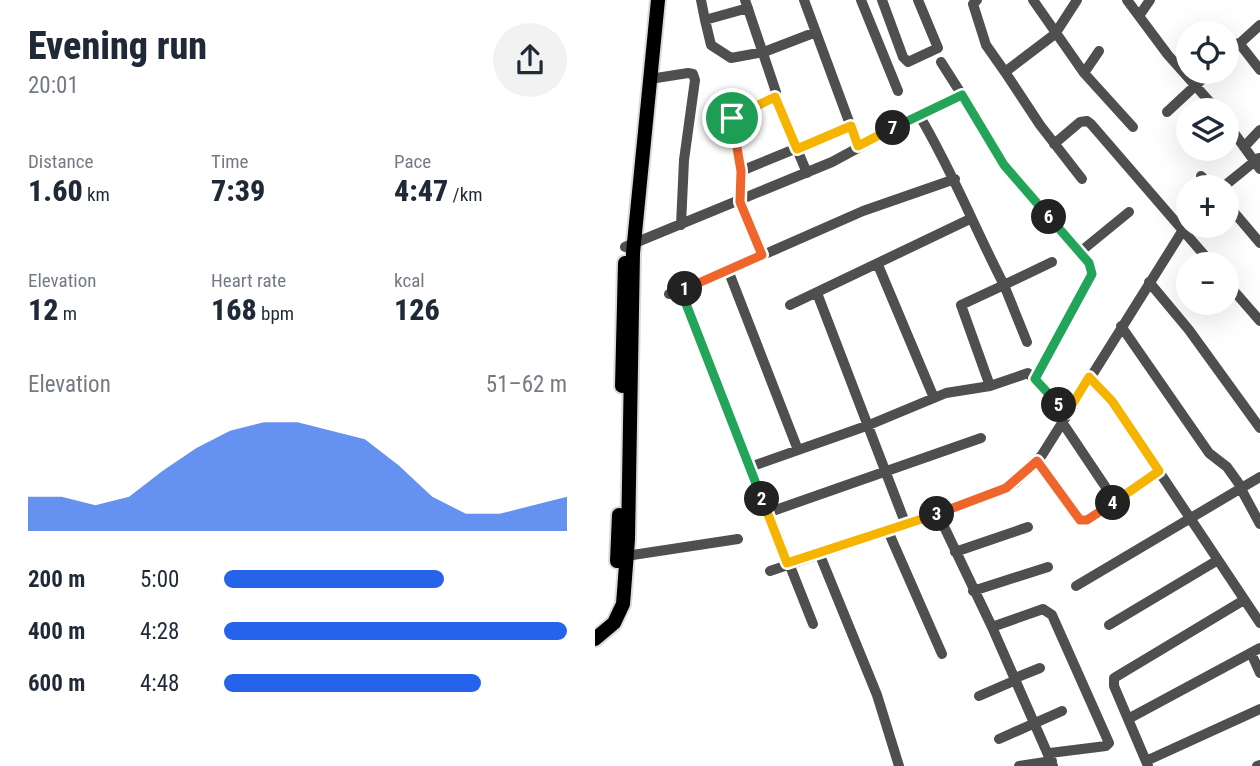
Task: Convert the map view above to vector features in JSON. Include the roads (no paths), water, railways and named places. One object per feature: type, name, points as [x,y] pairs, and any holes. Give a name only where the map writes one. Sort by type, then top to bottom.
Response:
[{"type":"main road","points":[[595,629],[607,618],[615,602],[630,247],[649,0]]},
{"type":"main road","points":[[642,102],[650,79],[658,0]]},
{"type":"main road","points":[[595,639],[614,623],[623,604],[627,556],[630,247]]},
{"type":"street","points":[[701,0],[711,45],[719,53],[731,58],[764,52],[815,32]]},
{"type":"street","points":[[804,0],[858,146]]},
{"type":"street","points":[[861,0],[898,91]]},
{"type":"street","points":[[882,0],[903,57],[908,62],[938,48],[918,0]]},
{"type":"street","points":[[925,0],[933,22]]},
{"type":"street","points":[[1033,0],[1084,73],[1133,127]]},
{"type":"street","points":[[1005,72],[1055,34],[1077,0]]},
{"type":"street","points":[[1127,0],[1206,98]]},
{"type":"street","points":[[1139,16],[1150,0]]},
{"type":"street","points":[[974,1],[986,45],[1054,144],[1082,179]]},
{"type":"street","points":[[705,20],[747,4],[764,52],[775,97],[807,173]]},
{"type":"street","points":[[1260,25],[1239,43],[1260,70]]},
{"type":"street","points":[[1084,73],[1099,51]]},
{"type":"street","points":[[941,62],[1004,165],[1089,263],[1092,274],[1035,379]]},
{"type":"street","points":[[650,79],[688,73],[693,74],[695,80],[684,160],[681,225]]},
{"type":"street","points":[[1167,112],[1198,84]]},
{"type":"street","points":[[630,247],[807,173],[962,95]]},
{"type":"street","points":[[762,255],[740,202],[741,171],[732,118],[775,97]]},
{"type":"street","points":[[919,115],[955,179],[970,219],[1004,285],[1027,342]]},
{"type":"street","points":[[1054,144],[1080,122],[1087,121],[1176,215]]},
{"type":"street","points":[[741,171],[851,126]]},
{"type":"street","points":[[1244,147],[1260,130]]},
{"type":"street","points":[[1239,140],[1258,162],[1239,176]]},
{"type":"street","points":[[669,294],[863,211],[955,179]]},
{"type":"street","points":[[1080,253],[1129,212]]},
{"type":"street","points":[[1239,218],[1260,243]]},
{"type":"street","points":[[790,305],[970,219]]},
{"type":"street","points":[[770,571],[1006,488],[1037,461],[1177,238]]},
{"type":"street","points":[[990,386],[961,305],[1052,262]]},
{"type":"street","points":[[878,265],[934,398]]},
{"type":"street","points":[[728,270],[798,450]]},
{"type":"street","points":[[1149,282],[1189,330],[1260,428]]},
{"type":"street","points":[[681,291],[813,624]]},
{"type":"street","points":[[817,293],[906,525]]},
{"type":"street","points":[[1239,297],[1260,321]]},
{"type":"street","points":[[1121,326],[1209,453],[1227,467],[1260,524]]},
{"type":"street","points":[[750,467],[869,425],[934,398],[990,386],[1028,373],[1065,417],[1115,501]]},
{"type":"street","points":[[1089,377],[1112,401],[1192,517],[1260,623]]},
{"type":"street","points":[[767,513],[981,438]]},
{"type":"street","points":[[1037,461],[1080,520],[1087,520],[1159,471]]},
{"type":"street","points":[[1076,586],[1260,477]]},
{"type":"street","points":[[938,514],[1051,760]]},
{"type":"street","points":[[955,552],[1028,527]]},
{"type":"street","points":[[888,531],[942,654]]},
{"type":"street","points":[[627,556],[738,539]]},
{"type":"street","points":[[819,553],[877,695],[899,766]]},
{"type":"street","points":[[1109,625],[1218,560]]},
{"type":"street","points":[[973,591],[1048,566]]},
{"type":"street","points":[[1260,599],[1246,604],[1114,678],[1114,686],[1147,764],[1260,709]]},
{"type":"street","points":[[992,627],[1043,609],[1050,611],[1109,740],[1106,746],[1019,766]]},
{"type":"street","points":[[1128,719],[1256,650],[1260,673]]},
{"type":"street","points":[[979,696],[1040,668]]},
{"type":"street","points":[[999,738],[1062,711]]}]
